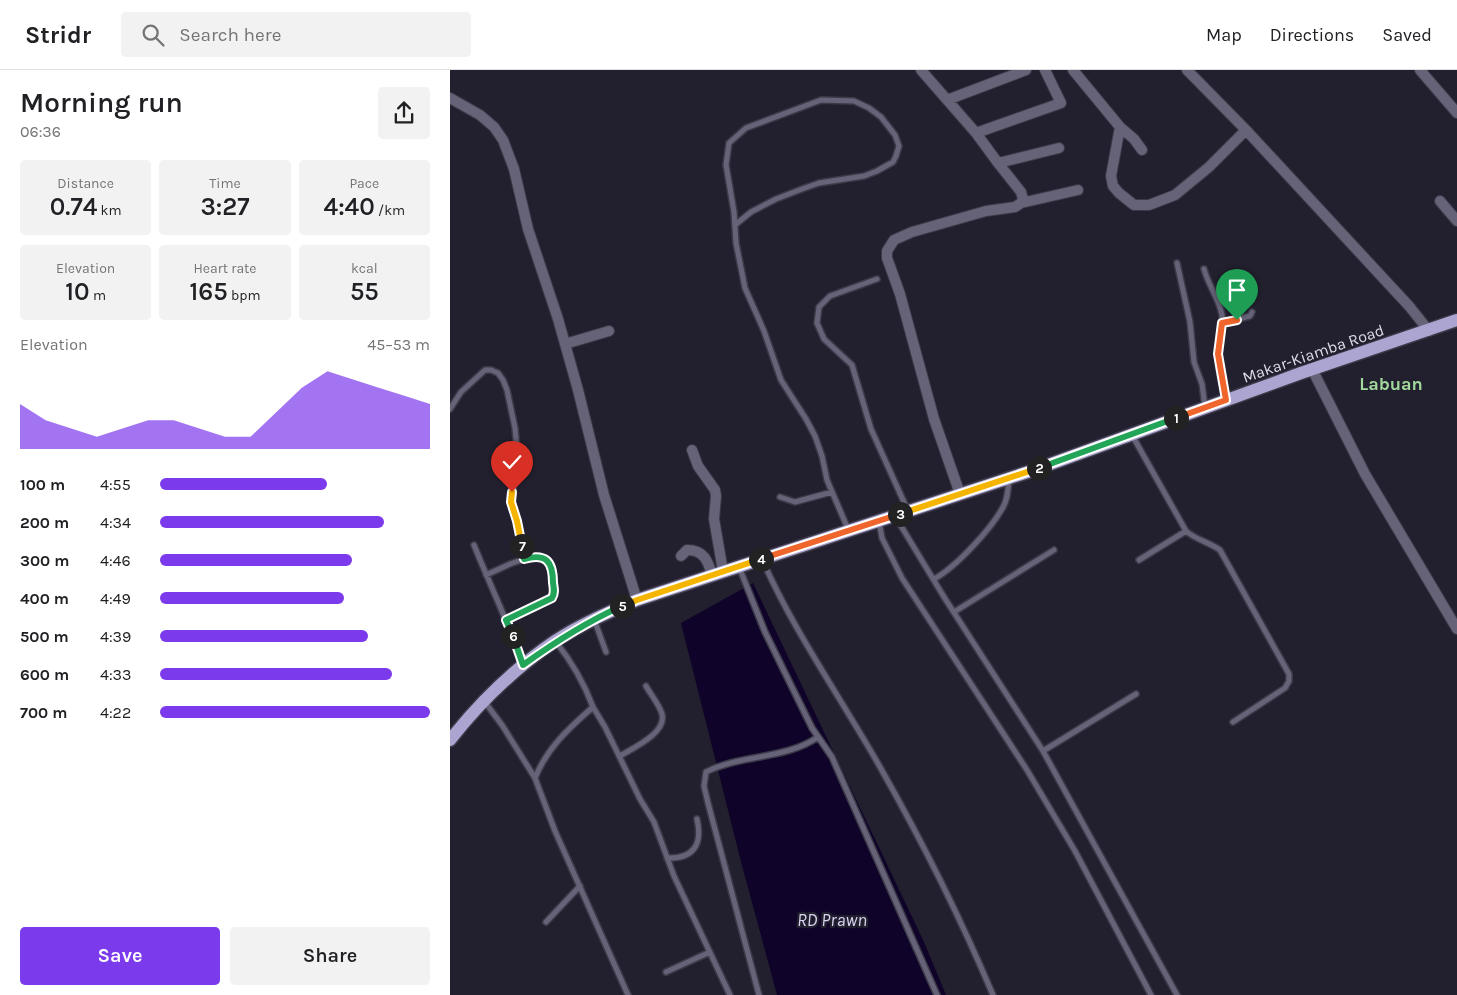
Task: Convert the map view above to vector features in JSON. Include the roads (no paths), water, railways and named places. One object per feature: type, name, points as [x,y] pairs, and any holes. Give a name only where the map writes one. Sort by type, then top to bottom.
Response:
[{"type":"main road","name":"Makar-Kiamba Road","points":[[450,740],[484,701],[523,665],[556,641],[594,619],[637,600],[1010,478],[1312,369],[1457,320]]},
{"type":"street","points":[[921,70],[976,133],[1021,192],[1022,203]]},
{"type":"street","points":[[947,100],[1026,70]]},
{"type":"street","points":[[976,133],[1061,102],[1045,70]]},
{"type":"street","points":[[1073,70],[1120,127],[1134,139],[1142,150]]},
{"type":"street","points":[[1187,70],[1246,130],[1409,306],[1429,331]]},
{"type":"street","points":[[1420,70],[1457,113]]},
{"type":"street","points":[[450,98],[480,115],[494,127],[503,140],[514,169],[528,229],[565,344],[604,495],[637,600]]},
{"type":"street","points":[[1120,127],[1111,176],[1113,186],[1134,204],[1149,205],[1175,195],[1209,167],[1246,130]]},
{"type":"street","points":[[998,163],[1059,148]]},
{"type":"street","points":[[960,494],[934,419],[900,294],[887,258],[887,251],[894,240],[912,232],[1078,190]]},
{"type":"street","points":[[1440,202],[1457,221]]},
{"type":"street","points":[[565,344],[609,331]]},
{"type":"street","points":[[1312,369],[1365,474],[1457,629]]},
{"type":"street","points":[[692,450],[698,466],[715,490],[714,519],[718,573]]},
{"type":"street","points":[[681,556],[684,552],[691,550],[702,555],[708,559],[718,573]]},
{"type":"lane","points":[[735,225],[751,212],[776,199],[802,189],[819,183],[864,176],[878,171],[892,162],[896,156],[899,146],[895,136],[882,117],[854,100],[821,100],[746,128],[730,143],[726,165],[736,243],[745,288],[764,331],[780,380],[815,436],[827,480],[849,531]]},
{"type":"lane","points":[[1177,263],[1190,322],[1194,362],[1202,384],[1205,408]]},
{"type":"lane","points":[[1204,269],[1206,279],[1216,295],[1222,317],[1218,354],[1226,400]]},
{"type":"lane","points":[[877,279],[830,296],[819,307],[817,323],[824,339],[852,365],[871,429],[909,511]]},
{"type":"lane","points":[[1222,323],[1250,316],[1252,312]]},
{"type":"lane","points":[[450,409],[461,392],[485,370],[498,373],[503,380],[515,428],[518,461],[511,502],[517,521],[524,559]]},
{"type":"lane","points":[[1132,434],[1186,531],[1198,540],[1220,550],[1289,674],[1289,681],[1285,688],[1233,722]]},
{"type":"lane","points":[[934,579],[967,551],[1003,508],[1010,478]]},
{"type":"lane","points":[[780,497],[795,502],[832,492]]},
{"type":"lane","points":[[895,516],[1043,751],[1177,995]]},
{"type":"lane","points":[[879,521],[882,538],[902,578],[1027,770],[1075,851],[1151,995]]},
{"type":"lane","points":[[1139,560],[1186,531]]},
{"type":"lane","points":[[474,545],[523,665]]},
{"type":"lane","points":[[954,612],[1054,550]]},
{"type":"lane","points":[[486,575],[510,564],[539,556],[552,567],[554,595],[548,600],[506,620]]},
{"type":"lane","points":[[762,559],[778,596],[880,767],[931,860],[968,936],[993,995]]},
{"type":"lane","points":[[738,567],[764,632],[812,728],[832,757],[937,995]]},
{"type":"lane","points":[[594,619],[606,652]]},
{"type":"lane","points":[[556,641],[579,674],[593,707],[620,756],[640,799],[654,822],[680,889],[730,995]]},
{"type":"lane","points":[[620,756],[657,732],[661,724],[662,715],[658,704],[646,686]]},
{"type":"lane","points":[[1043,751],[1136,694]]},
{"type":"lane","points":[[484,701],[502,725],[535,778],[555,831],[628,995]]},
{"type":"lane","points":[[535,778],[543,760],[556,742],[593,707]]},
{"type":"lane","points":[[759,995],[708,803],[704,786],[706,772],[728,764],[798,749],[818,737]]},
{"type":"lane","points":[[667,858],[680,858],[691,852],[699,837],[696,820]]},
{"type":"lane","points":[[546,922],[580,886]]},
{"type":"lane","points":[[666,972],[710,952]]},
{"type":"water","name":"RD Prawn","points":[[753,583],[924,942],[946,995],[777,995],[740,858],[681,623]]},
{"type":"district","name":"Labuan","points":[[1391,384]]}]
